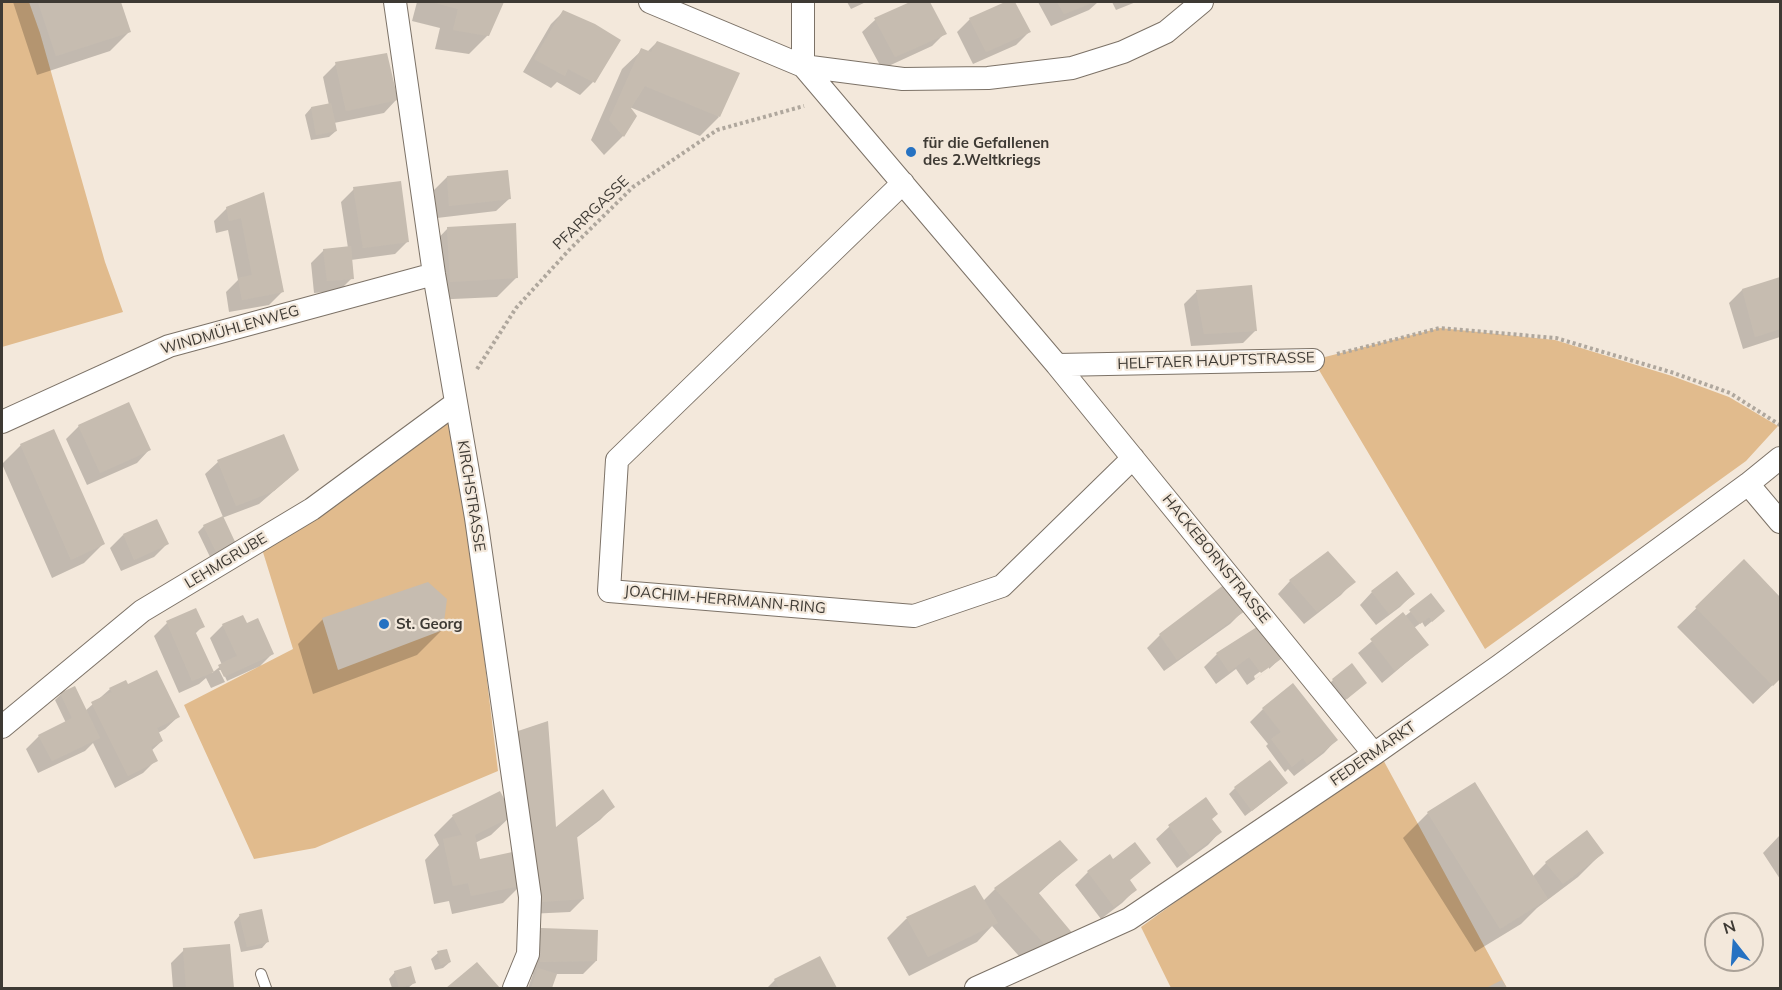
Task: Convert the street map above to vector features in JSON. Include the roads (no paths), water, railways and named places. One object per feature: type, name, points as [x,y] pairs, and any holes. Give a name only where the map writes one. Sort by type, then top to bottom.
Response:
[{"type":"street","name":"KIRCHSTRASSE","points":[[395,2],[434,274],[477,530],[530,897],[528,954],[514,988]]},
{"type":"street","points":[[650,2],[803,66],[903,79],[988,78],[1072,68],[1123,52],[1166,32],[1202,2]]},
{"type":"street","points":[[803,2],[803,66],[1057,365]]},
{"type":"street","name":"JOACHIM-HERRMANN-RING","points":[[903,183],[617,460],[609,591],[914,616],[1002,586],[1133,458]]},
{"type":"street","name":"WINDMÜHLENWEG","points":[[2,422],[169,346],[434,274]]},
{"type":"street","name":"HELFTAER HAUPTSTRASSE","points":[[1057,365],[1313,360]]},
{"type":"street","name":"HACKEBORNSTRASSE","points":[[1057,365],[1374,754]]},
{"type":"street","name":"LEHMGRUBE","points":[[2,727],[142,611],[312,509],[456,403]]},
{"type":"street","name":"FEDERMARKT","points":[[976,988],[1129,919],[1374,754],[1499,666],[1748,484],[1780,458]]},
{"type":"street","points":[[1748,484],[1780,522]]},
{"type":"lane","points":[[261,974],[266,988]]},
{"type":"place","name":"für die Gefallenen des 2.Weltkriegs","points":[[911,152]]},
{"type":"place","name":"St. Georg","points":[[384,624]]}]
